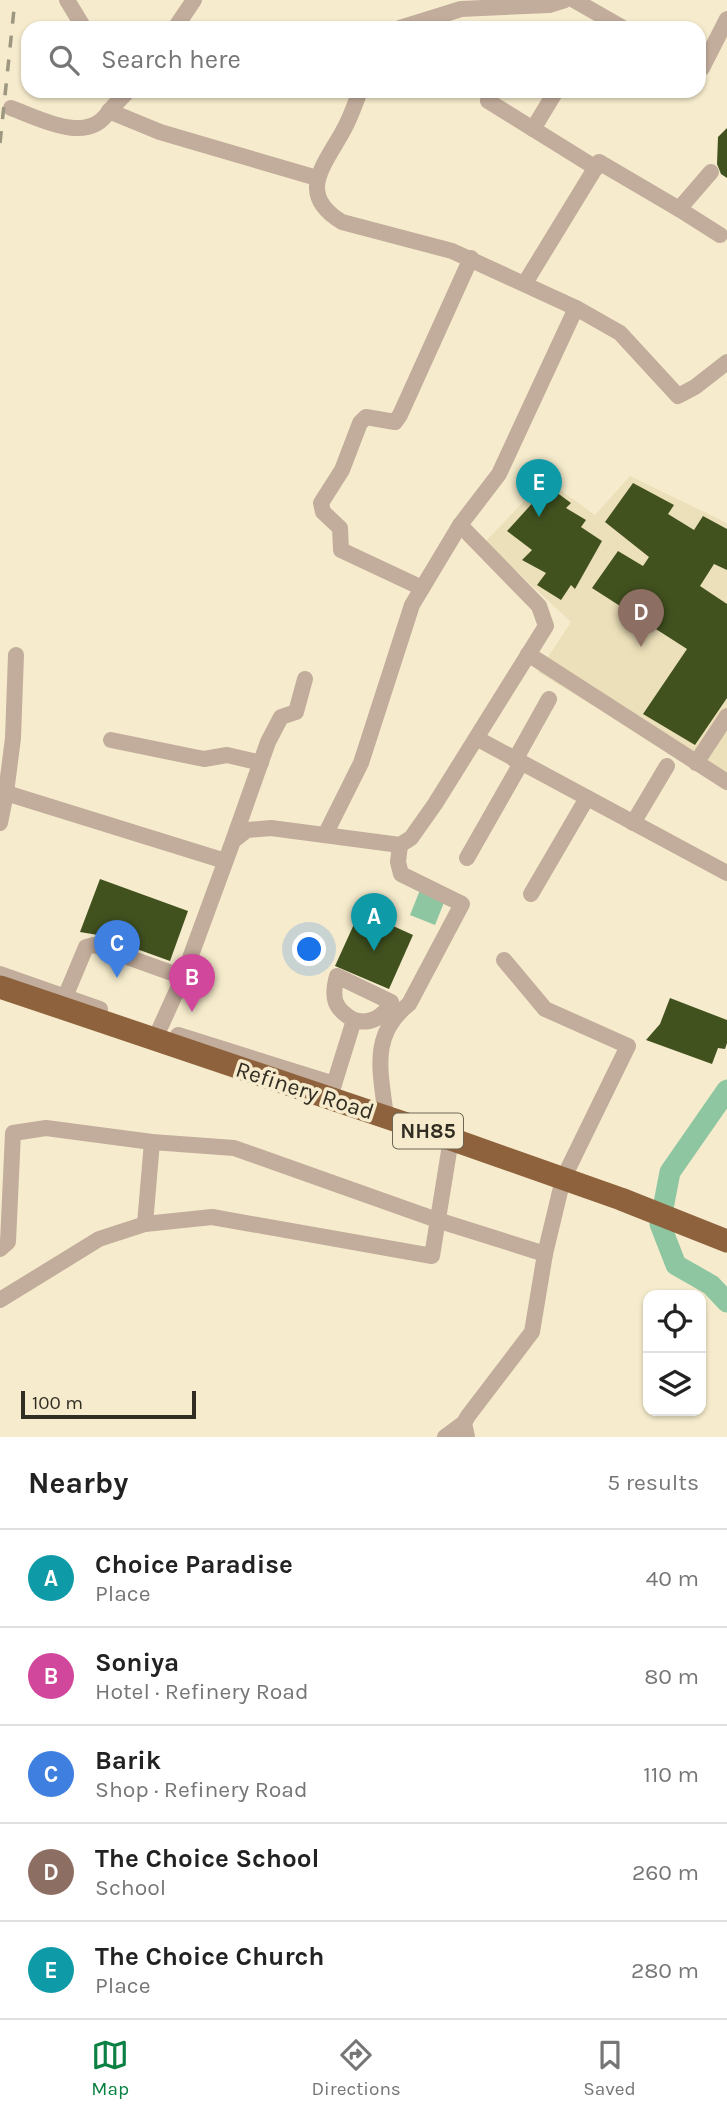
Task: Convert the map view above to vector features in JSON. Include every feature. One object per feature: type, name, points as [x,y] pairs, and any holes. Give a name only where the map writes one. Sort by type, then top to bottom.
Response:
[{"type":"highway","name":"Refinery Road","points":[[0,987],[292,1087],[332,1092],[386,1117],[567,1180],[727,1241]]},
{"type":"street","points":[[67,0],[80,21]]},
{"type":"street","points":[[180,21],[194,0]]},
{"type":"street","points":[[422,21],[461,9],[548,5],[565,0]]},
{"type":"street","points":[[574,0],[611,21]]},
{"type":"street","points":[[706,60],[727,19]]},
{"type":"street","points":[[11,108],[66,127],[82,129],[94,126],[121,98]]},
{"type":"street","points":[[357,98],[345,128],[317,178],[317,197],[327,213],[342,222],[471,258],[576,308],[620,333],[678,396],[724,367]]},
{"type":"street","points":[[533,129],[552,98]]},
{"type":"street","points":[[488,101],[596,168]]},
{"type":"street","points":[[109,111],[160,132],[317,178]]},
{"type":"street","points":[[525,284],[599,162],[720,235]]},
{"type":"street","points":[[679,209],[711,172]]},
{"type":"street","points":[[422,588],[341,550],[340,528],[323,512],[321,503],[342,470],[360,423],[366,417],[395,422],[400,415],[471,258]]},
{"type":"street","points":[[325,835],[361,763],[412,605],[460,525],[504,464],[576,308]]},
{"type":"street","points":[[233,841],[247,830],[271,828],[400,845],[411,838],[478,739],[546,626],[539,606],[460,525]]},
{"type":"street","points":[[528,654],[727,782]]},
{"type":"street","points":[[0,823],[13,738],[16,655]]},
{"type":"street","points":[[159,1030],[183,977],[261,763],[281,717],[296,712],[306,679]]},
{"type":"street","points":[[467,858],[549,699]]},
{"type":"street","points":[[696,763],[727,716]]},
{"type":"street","points":[[478,739],[727,873]]},
{"type":"street","points":[[111,740],[204,759],[227,755],[261,763]]},
{"type":"street","points":[[633,823],[667,766]]},
{"type":"street","points":[[6,793],[225,861]]},
{"type":"street","points":[[531,894],[587,798]]},
{"type":"street","points":[[386,1117],[380,1059],[384,1035],[397,1012],[409,1004],[463,904],[401,874],[398,862],[400,845]]},
{"type":"street","points":[[65,996],[86,947],[94,945],[183,977]]},
{"type":"street","points":[[445,1437],[466,1430],[529,1339],[545,1254],[567,1180],[628,1046],[545,1009],[504,960]]},
{"type":"street","points":[[0,974],[332,1092],[354,1020]]},
{"type":"street","points":[[0,1249],[8,1242],[13,1133],[46,1128],[152,1142],[234,1148],[437,1220],[545,1254]]},
{"type":"street","points":[[0,1300],[99,1239],[145,1224],[212,1217],[432,1256],[451,1139]]},
{"type":"street","points":[[145,1224],[152,1142]]},
{"type":"shaded area","points":[[630,476],[727,523],[727,788],[538,672],[571,622],[485,542],[545,479],[595,515]]},
{"type":"shaded area","points":[[420,890],[445,900],[435,925],[410,915]]},
{"type":"building","points":[[727,128],[727,178],[721,174],[717,164],[718,137]]},
{"type":"building","points":[[633,483],[674,505],[668,514],[694,530],[703,516],[727,529],[727,570],[714,564],[700,586],[727,604],[727,698],[695,745],[643,714],[687,649],[592,588],[618,551],[643,566],[649,557],[605,522]]},
{"type":"building","points":[[548,486],[571,503],[566,508],[586,520],[581,527],[602,541],[575,589],[571,585],[561,600],[537,585],[546,573],[522,560],[532,550],[507,531]]},
{"type":"building","points":[[100,879],[188,911],[170,961],[98,935],[80,932]]},
{"type":"building","points":[[360,911],[413,935],[389,989],[335,966]]},
{"type":"building","points":[[670,998],[727,1020],[725,1049],[718,1048],[712,1064],[646,1040],[660,1024]]},
{"type":"waterway","points":[[727,1090],[670,1172],[660,1224],[676,1265],[711,1285],[727,1302]]},
{"type":"railway","points":[[0,143],[15,0]]},
{"type":"place","name":"The Choice Church","points":[[539,517]]},
{"type":"place","name":"The Choice School","points":[[641,647]]},
{"type":"place","name":"Choice Paradise","points":[[374,951]]},
{"type":"place","name":"Barik","points":[[117,978]]},
{"type":"place","name":"Soniya","points":[[192,1012]]}]
